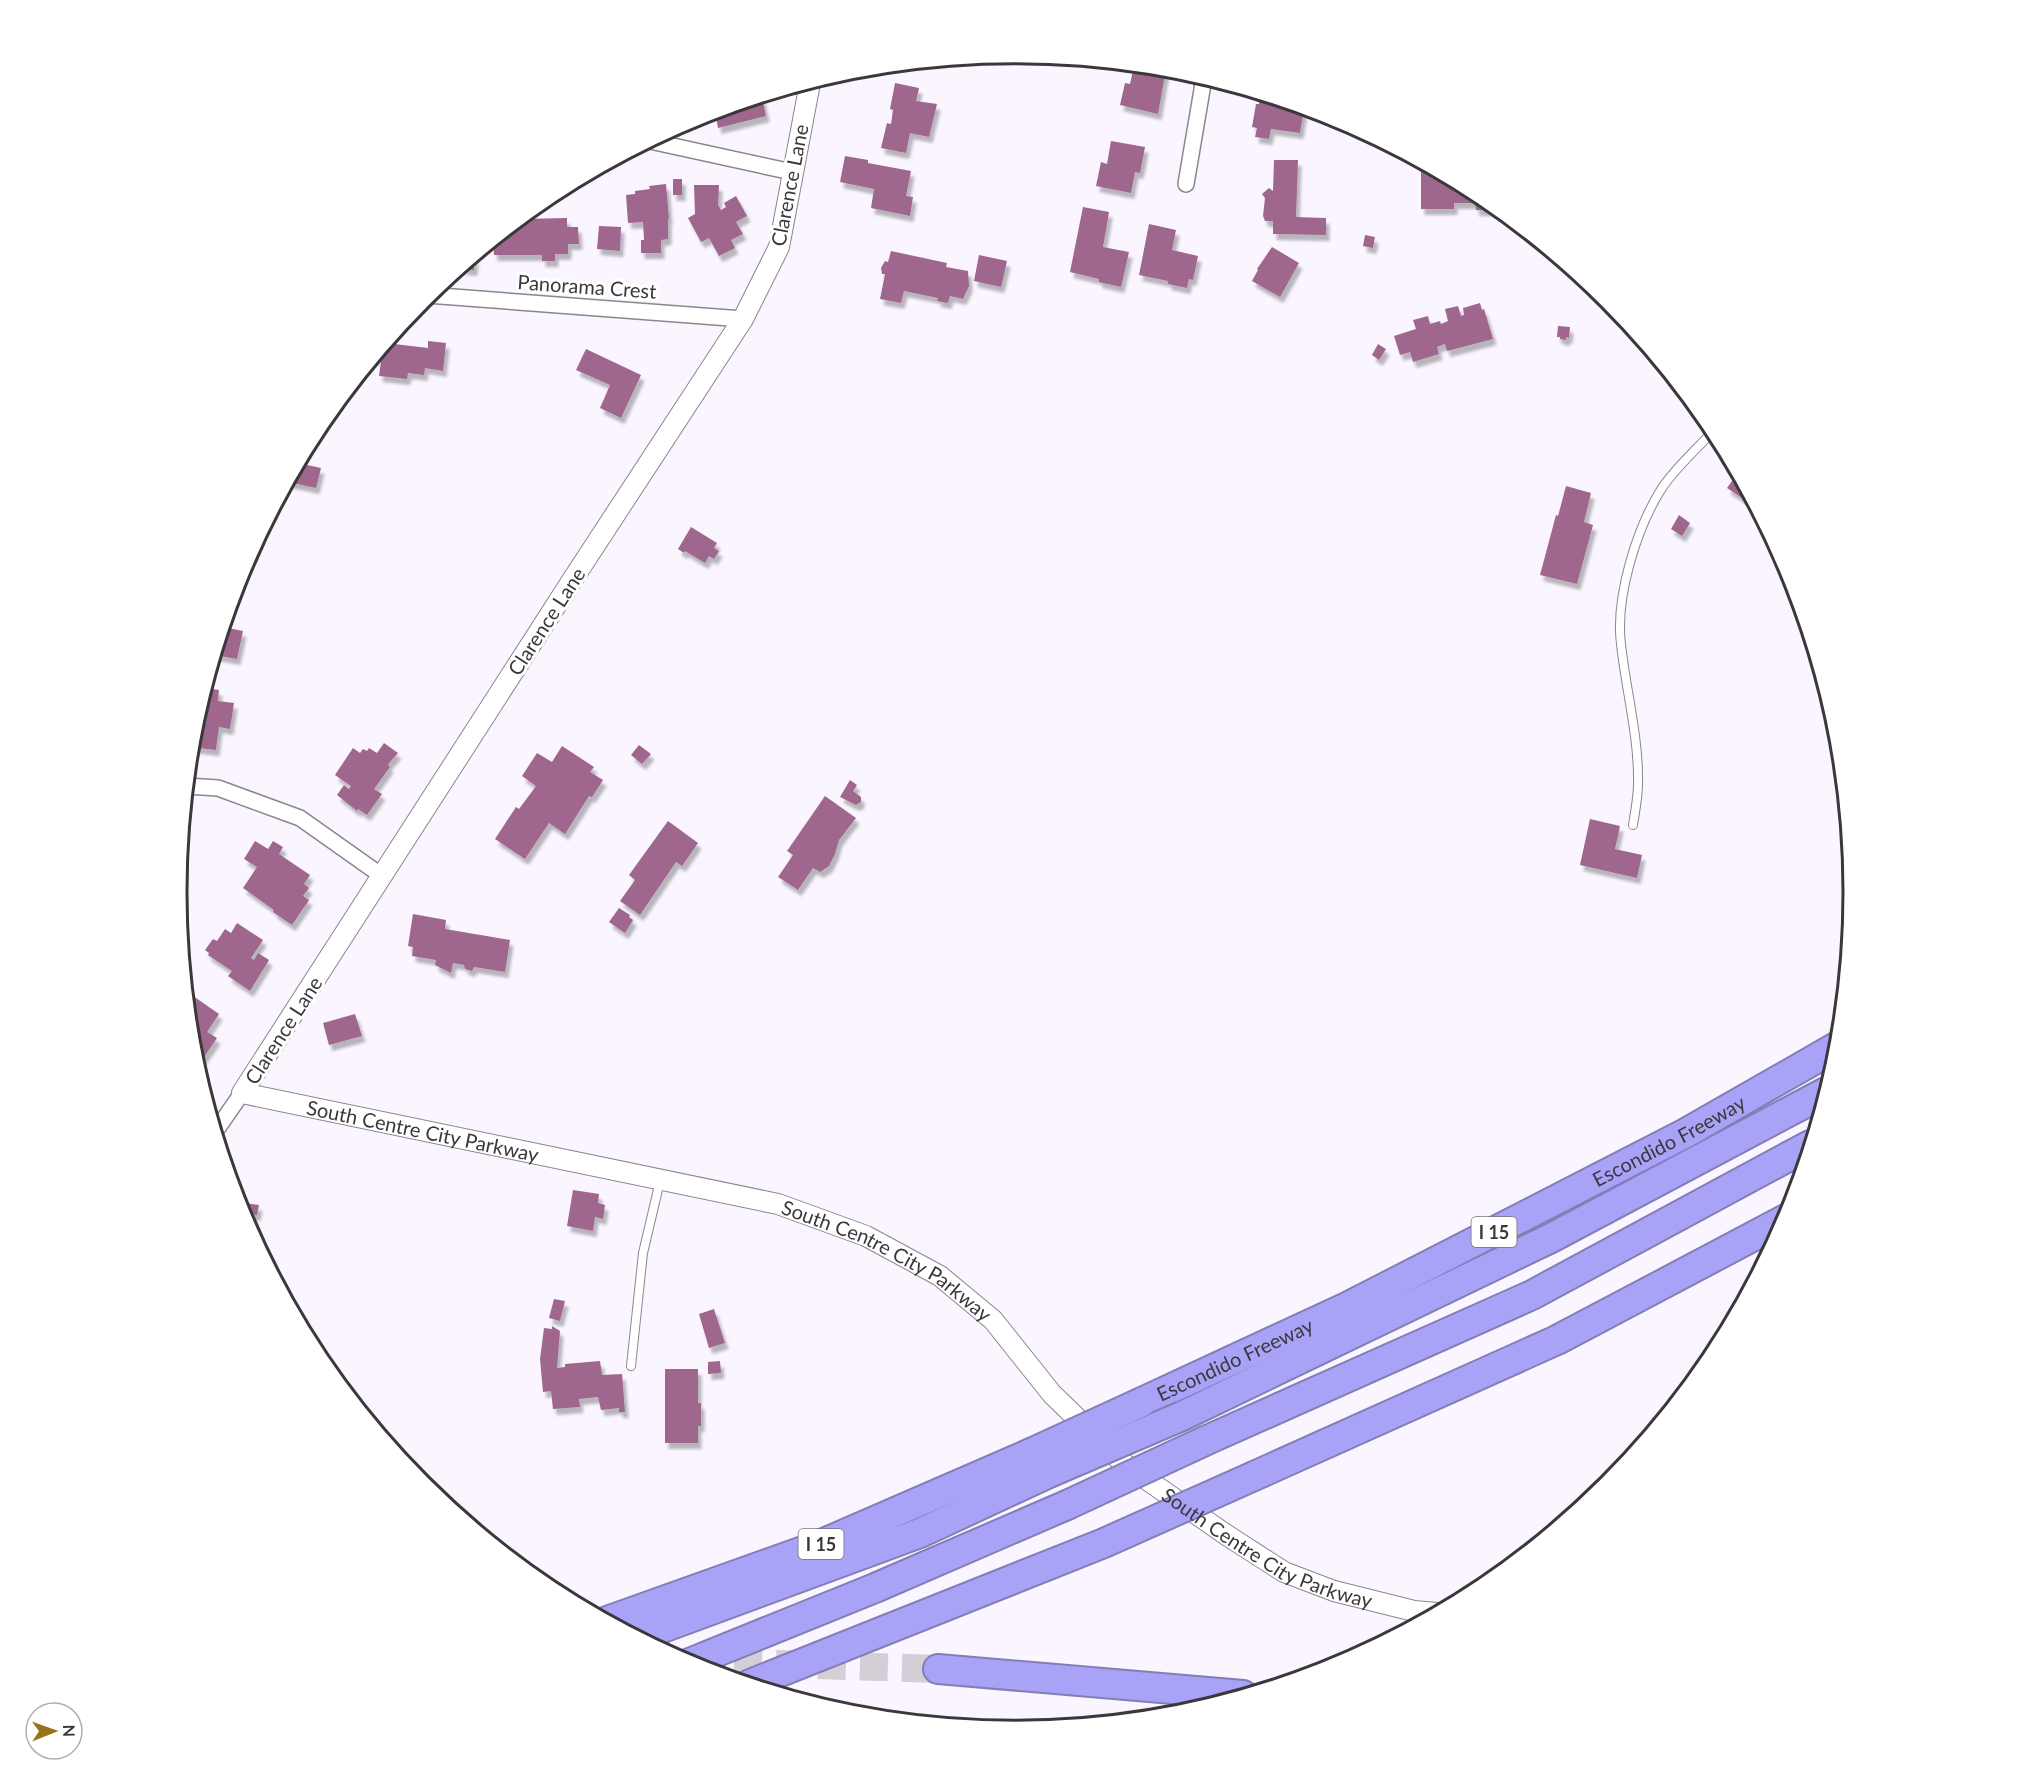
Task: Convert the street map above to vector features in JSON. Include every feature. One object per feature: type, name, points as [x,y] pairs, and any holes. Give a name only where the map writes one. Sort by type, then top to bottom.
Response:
[{"type":"highway","name":"Escondido Freeway","points":[[615,1618],[1040,1463],[1142,1402],[1347,1307],[1686,1133],[1827,1052]]},
{"type":"highway","points":[[646,1634],[920,1533],[1040,1463],[1182,1416],[1551,1238],[1816,1097]]},
{"type":"highway","points":[[701,1658],[875,1588],[1066,1505],[1532,1295],[1802,1149]]},
{"type":"highway","points":[[759,1680],[1104,1543],[1254,1476],[1557,1340],[1771,1227]]},
{"type":"highway","points":[[938,1669],[1224,1693]]},
{"type":"street","points":[[1186,184],[1203,87]]},
{"type":"street","name":"Clarence Lane","points":[[220,1125],[743,319],[779,247],[808,91]]},
{"type":"street","points":[[662,144],[792,172]]},
{"type":"street","name":"Panorama Crest","points":[[441,296],[743,319]]},
{"type":"street","points":[[194,786],[218,788],[300,818],[382,876]]},
{"type":"street","name":"South Centre City Parkway","points":[[242,1093],[778,1204],[866,1236],[932,1272],[993,1320],[1052,1394],[1123,1463],[1225,1534],[1284,1572],[1324,1587],[1425,1612]]},
{"type":"lane","points":[[1633,825],[1638,785],[1632,711],[1620,643],[1620,614],[1634,546],[1653,504],[1664,486],[1707,438]]},
{"type":"lane","points":[[631,1366],[643,1253],[661,1180]]},
{"type":"building","points":[[1132,73],[1164,78],[1158,114],[1120,105],[1125,83],[1130,84]]},
{"type":"building","points":[[895,83],[919,88],[916,101],[937,104],[929,137],[910,133],[906,153],[881,148],[887,123],[891,124],[893,110],[890,109]]},
{"type":"building","points":[[1259,102],[1303,117],[1300,133],[1271,129],[1269,139],[1255,137],[1257,128],[1252,127],[1256,104]]},
{"type":"building","points":[[763,104],[766,116],[718,128],[717,121]]},
{"type":"building","points":[[1111,141],[1145,147],[1140,173],[1135,172],[1131,193],[1096,186],[1101,162],[1107,164]]},
{"type":"building","points":[[845,156],[911,171],[906,196],[913,197],[910,216],[871,208],[874,189],[840,182]]},
{"type":"building","points":[[1274,160],[1298,160],[1296,217],[1326,218],[1326,235],[1273,234],[1273,221],[1265,221],[1263,216],[1265,198],[1262,194],[1269,188],[1273,191]]},
{"type":"building","points":[[1421,171],[1473,203],[1454,203],[1454,209],[1421,209]]},
{"type":"building","points":[[673,179],[682,179],[682,195],[673,195]]},
{"type":"building","points":[[666,184],[668,239],[661,240],[661,253],[641,253],[641,240],[644,240],[643,222],[628,223],[626,195],[650,189],[649,186]]},
{"type":"building","points":[[694,185],[719,185],[718,205],[721,210],[726,207],[724,203],[736,196],[747,216],[736,222],[743,234],[731,240],[735,248],[719,256],[709,238],[701,242],[688,218],[695,214]]},
{"type":"building","points":[[1083,207],[1109,212],[1103,247],[1129,252],[1121,287],[1070,272]]},
{"type":"building","points":[[567,218],[567,227],[578,227],[579,244],[568,244],[568,254],[555,254],[555,261],[542,261],[542,255],[494,255],[494,250],[534,219]]},
{"type":"building","points":[[1149,224],[1176,230],[1172,250],[1198,256],[1193,280],[1189,279],[1187,288],[1139,275]]},
{"type":"building","points":[[599,226],[621,227],[620,251],[597,249]]},
{"type":"building","points":[[1365,235],[1375,237],[1373,248],[1363,246]]},
{"type":"building","points":[[1272,247],[1299,263],[1280,297],[1252,281]]},
{"type":"building","points":[[891,251],[947,263],[946,267],[968,271],[969,286],[963,299],[950,296],[948,303],[937,301],[938,298],[904,291],[901,303],[880,299],[885,274],[882,274],[881,268],[885,261],[888,262]]},
{"type":"building","points":[[979,255],[1007,261],[1001,287],[974,281]]},
{"type":"building","points":[[1480,303],[1493,339],[1447,351],[1445,344],[1437,347],[1439,354],[1413,362],[1410,352],[1400,355],[1394,336],[1416,329],[1413,320],[1428,316],[1430,324],[1440,321],[1441,324],[1448,321],[1445,309],[1458,306],[1461,316],[1464,315],[1463,308]]},
{"type":"building","points":[[1558,326],[1570,327],[1569,338],[1566,337],[1566,340],[1557,337]]},
{"type":"building","points":[[428,341],[446,343],[443,371],[425,368],[424,375],[408,373],[407,379],[379,376],[381,360],[395,344],[428,348]]},
{"type":"building","points":[[1378,344],[1386,349],[1379,360],[1372,355]]},
{"type":"building","points":[[586,349],[641,375],[621,418],[600,408],[610,385],[576,370]]},
{"type":"building","points":[[305,465],[321,468],[316,488],[294,483]]},
{"type":"building","points":[[1733,480],[1742,498],[1727,488]]},
{"type":"building","points":[[1566,486],[1591,493],[1584,522],[1593,525],[1577,584],[1540,575]]},
{"type":"building","points":[[1679,515],[1690,523],[1682,536],[1671,529]]},
{"type":"building","points":[[691,527],[717,543],[714,548],[719,551],[714,559],[709,556],[705,563],[678,549]]},
{"type":"building","points":[[229,628],[243,631],[237,659],[221,656]]},
{"type":"building","points":[[212,689],[219,690],[218,701],[234,703],[230,729],[219,727],[216,750],[199,748]]},
{"type":"building","points":[[384,743],[398,753],[374,789],[382,794],[367,815],[358,809],[357,811],[337,795],[344,785],[349,789],[351,786],[335,775],[353,748],[360,753],[363,749],[367,751],[369,748],[377,753]]},
{"type":"building","points":[[639,745],[651,754],[642,764],[631,755]]},
{"type":"building","points":[[562,746],[594,767],[590,772],[603,780],[592,797],[589,796],[565,834],[549,823],[525,859],[495,839],[516,807],[519,809],[536,786],[522,776],[537,753],[552,762]]},
{"type":"building","points":[[850,780],[857,785],[853,791],[861,797],[861,802],[856,805],[840,797]]},
{"type":"building","points":[[825,796],[856,818],[839,840],[829,866],[820,872],[813,868],[798,890],[778,877],[793,855],[787,851]]},
{"type":"building","points":[[1590,819],[1620,826],[1615,849],[1642,855],[1637,878],[1580,865]]},
{"type":"building","points":[[668,821],[698,843],[682,866],[676,862],[640,915],[620,901],[635,880],[629,875]]},
{"type":"building","points":[[255,841],[268,849],[273,841],[283,847],[279,854],[310,875],[304,884],[309,888],[303,896],[309,900],[292,925],[243,888],[257,867],[244,859]]},
{"type":"building","points":[[619,908],[630,915],[629,917],[633,920],[625,933],[609,922]]},
{"type":"building","points":[[413,914],[446,920],[445,929],[510,940],[505,972],[474,967],[472,971],[465,969],[464,965],[453,963],[451,973],[435,965],[436,960],[412,956],[413,947],[408,946]]},
{"type":"building","points":[[237,923],[263,940],[251,958],[254,960],[258,953],[269,960],[250,991],[228,976],[232,971],[208,955],[209,953],[205,950],[213,939],[217,941],[225,929],[231,933]]},
{"type":"building","points":[[193,996],[219,1014],[207,1032],[217,1038],[203,1058]]},
{"type":"building","points":[[355,1014],[362,1036],[329,1045],[323,1023]]},
{"type":"building","points":[[573,1190],[599,1194],[598,1203],[605,1205],[603,1219],[595,1217],[593,1231],[567,1226]]},
{"type":"building","points":[[248,1204],[259,1205],[257,1215],[252,1214]]},
{"type":"building","points":[[554,1299],[565,1301],[560,1321],[549,1318]]},
{"type":"building","points":[[714,1309],[725,1343],[709,1348],[699,1314]]},
{"type":"building","points":[[552,1326],[560,1331],[557,1368],[565,1367],[565,1364],[600,1361],[602,1375],[622,1374],[625,1412],[619,1412],[619,1408],[601,1410],[598,1397],[579,1399],[580,1407],[553,1409],[551,1391],[543,1392],[540,1359],[544,1328],[552,1329]]},
{"type":"building","points":[[720,1361],[721,1373],[708,1374],[708,1362]]},
{"type":"building","points":[[665,1369],[698,1369],[701,1426],[698,1426],[698,1443],[665,1443]]},
{"type":"tunnel","points":[[709,1662],[938,1669]]}]
